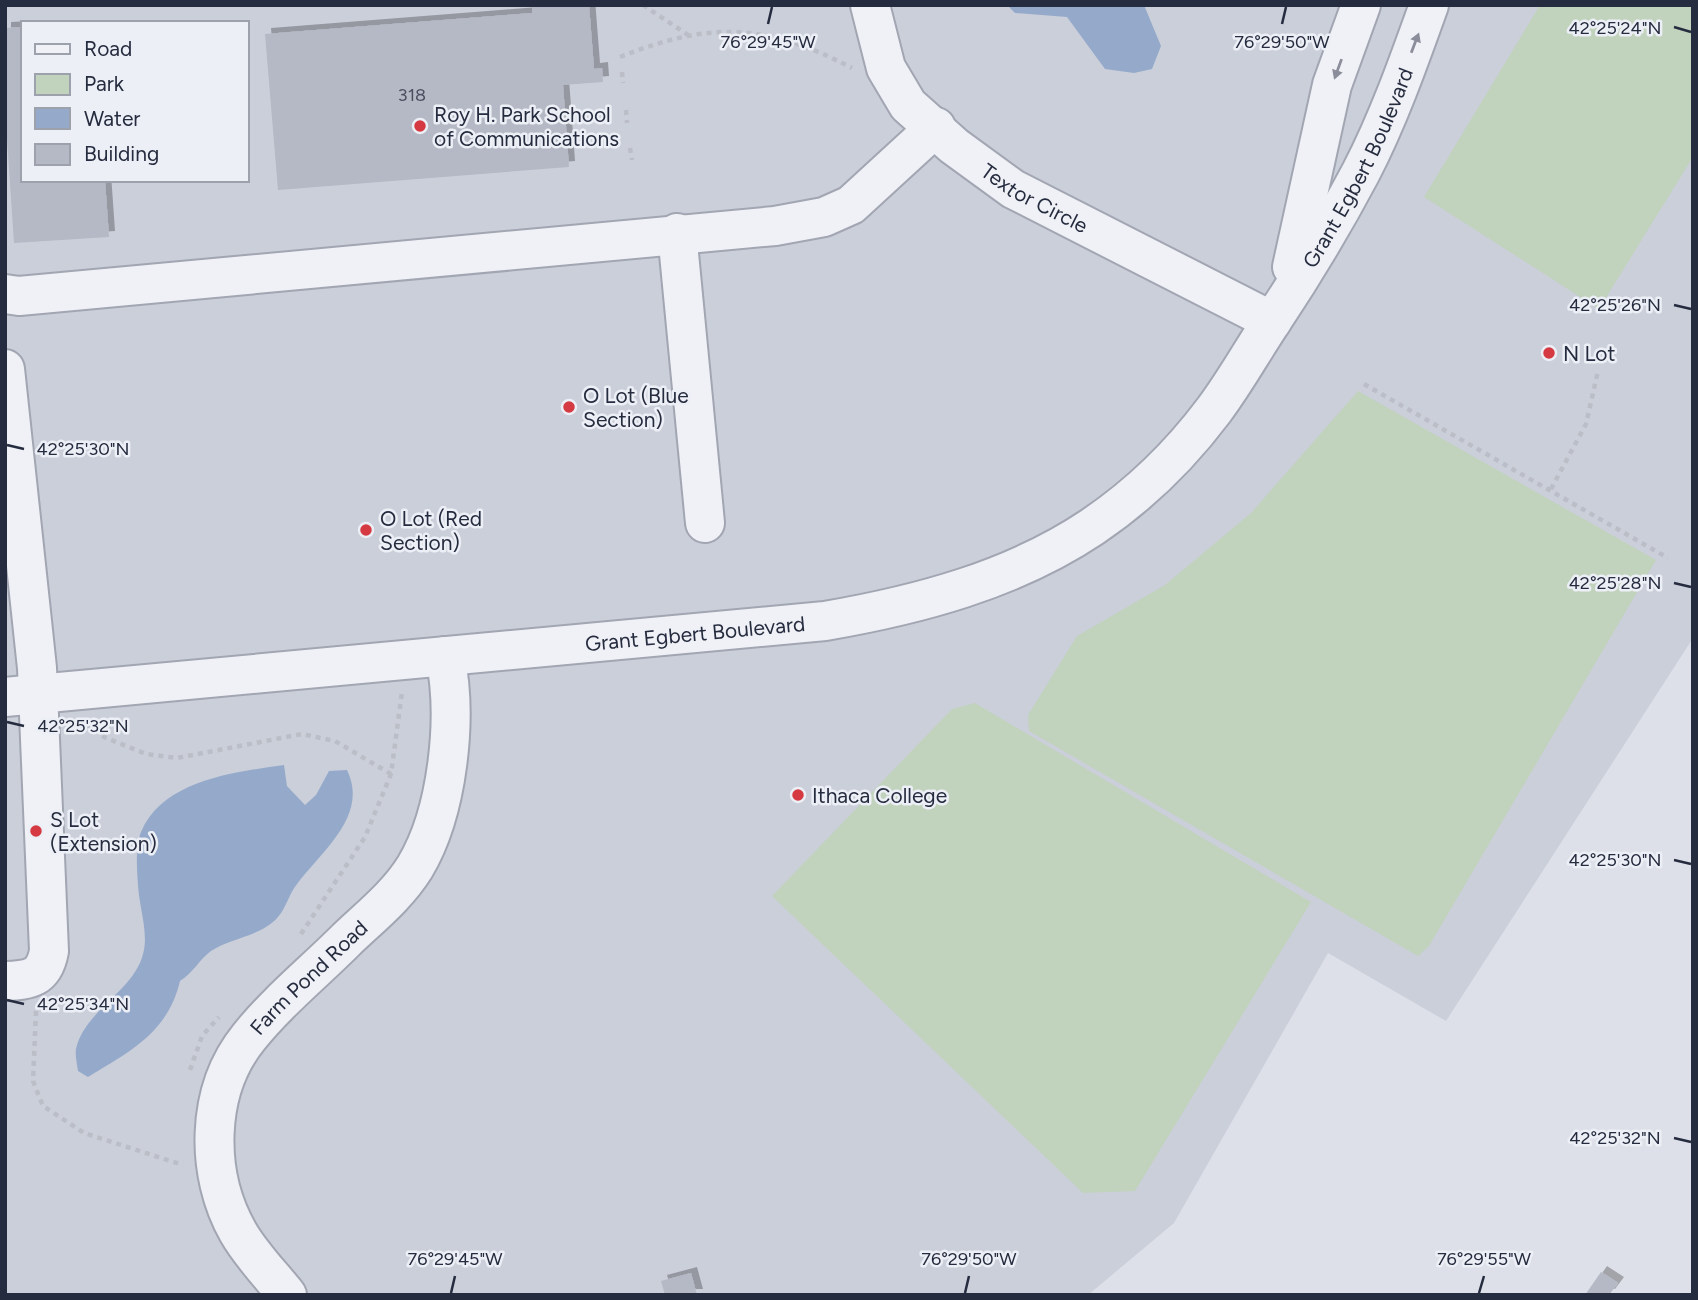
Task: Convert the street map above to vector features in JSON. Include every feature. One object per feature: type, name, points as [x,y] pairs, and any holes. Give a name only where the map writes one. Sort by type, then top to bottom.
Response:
[{"type":"street","name":"Textor Circle","points":[[870,5],[886,68],[908,104],[954,146],[1013,189],[1272,321]]},
{"type":"street","name":"Grant Egbert Boulevard","points":[[1272,321],[1297,249],[1332,85],[1361,5]]},
{"type":"street","name":"Grant Egbert Boulevard","points":[[34,695],[825,621],[888,610],[950,593],[1009,571],[1091,527],[1136,493],[1177,453],[1214,410],[1272,321],[1362,170],[1429,5]]},
{"type":"street","points":[[5,294],[33,294],[775,226],[824,217],[851,205],[936,127]]},
{"type":"street","points":[[677,233],[705,523]]},
{"type":"street","points":[[5,369],[34,695],[49,951],[47,964],[22,978]]},
{"type":"street","name":"Farm Pond Road","points":[[287,1295],[237,1231],[222,1198],[214,1154],[217,1110],[239,1052],[249,1037],[392,897],[415,866],[431,832],[442,783],[451,707],[445,656]]},
{"type":"path","points":[[643,5],[688,35]]},
{"type":"path","points":[[620,57],[655,43],[704,32],[765,32],[828,55],[859,71]]},
{"type":"path","points":[[621,72],[623,83]]},
{"type":"path","points":[[626,110],[627,122]]},
{"type":"path","points":[[630,148],[632,160]]},
{"type":"path","points":[[1551,489],[1586,424],[1598,371]]},
{"type":"path","points":[[1364,384],[1668,558]]},
{"type":"path","points":[[294,943],[365,837],[391,774],[407,660]]},
{"type":"path","points":[[34,695],[104,737],[146,754],[177,758],[302,734],[335,741],[391,774]]},
{"type":"path","points":[[22,978],[33,1081],[43,1107],[84,1133],[219,1181]]},
{"type":"path","points":[[190,1073],[202,1036],[220,1016]]},
{"type":"path","points":[[183,1166],[184,1154]]},
{"type":"shaded area","name":"Ithaca College","points":[[5,5],[1693,5],[1693,638],[1446,1021],[1328,953],[1174,1223],[1088,1295],[5,1295]]},
{"type":"green space","points":[[1540,5],[1693,5],[1693,157],[1599,309],[1424,197]]},
{"type":"green space","points":[[1358,391],[1656,560],[1429,946],[1418,956],[1029,731],[1028,715],[1077,636],[1165,585],[1251,513]]},
{"type":"green space","points":[[975,703],[1311,902],[1135,1191],[1083,1193],[772,896],[952,709]]},
{"type":"water","points":[[1007,5],[1144,5],[1161,46],[1152,69],[1134,73],[1105,69],[1067,17],[1015,13]]},
{"type":"water","points":[[284,765],[287,786],[305,805],[316,795],[329,771],[347,770],[352,786],[352,802],[340,831],[297,884],[281,913],[271,923],[255,933],[211,951],[180,981],[167,1014],[146,1038],[88,1077],[78,1071],[76,1051],[81,1036],[98,1012],[130,979],[143,954],[145,937],[137,851],[141,832],[151,814],[183,790],[202,782],[244,771]]},
{"type":"building","name":"Roy H. Park School of Communications","points":[[532,5],[589,5],[594,69],[602,68],[603,82],[563,85],[569,167],[278,190],[265,34],[532,13]]},
{"type":"building","points":[[21,27],[21,182],[105,182],[109,237],[14,243],[5,110],[5,28]]},
{"type":"building","points":[[1601,1272],[1618,1283],[1609,1295],[1585,1295]]},
{"type":"building","points":[[691,1273],[697,1295],[665,1295],[661,1281]]},
{"type":"place","name":"Roy H. Park School of Communications","points":[[420,126]]},
{"type":"place","name":"N Lot","points":[[1549,353]]},
{"type":"place","name":"O Lot (Blue Section)","points":[[569,407]]},
{"type":"place","name":"O Lot (Red Section)","points":[[366,530]]},
{"type":"place","name":"Ithaca College","points":[[798,795]]},
{"type":"place","name":"S Lot (Extension)","points":[[36,831]]}]
